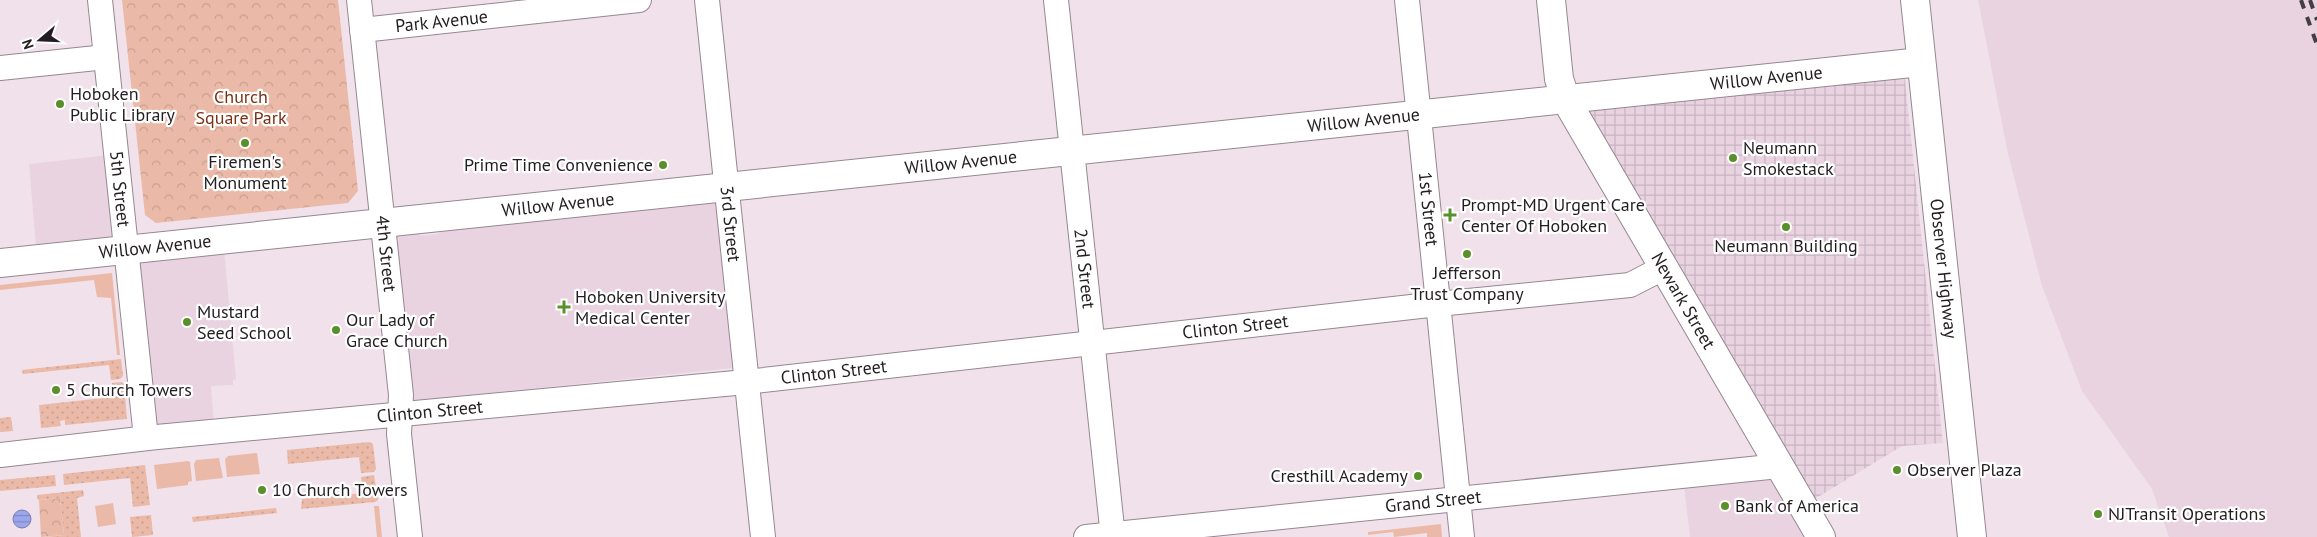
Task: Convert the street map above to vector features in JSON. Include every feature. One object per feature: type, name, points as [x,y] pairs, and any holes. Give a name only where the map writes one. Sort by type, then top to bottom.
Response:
[{"type":"main road","name":"Newark Street","points":[[1550,0],[1559,79],[1566,100],[1821,537]]},
{"type":"main road","name":"Observer Highway","points":[[1915,0],[1972,537]]},
{"type":"main road","name":"Willow Avenue","points":[[0,263],[1921,62]]},
{"type":"street","name":"5th Street","points":[[100,0],[146,438]]},
{"type":"street","name":"4th Street","points":[[359,0],[401,395],[399,415],[410,537]]},
{"type":"street","name":"Park Avenue","points":[[362,30],[640,0]]},
{"type":"street","name":"3rd Street","points":[[707,0],[763,537]]},
{"type":"street","name":"2nd Street","points":[[1056,0],[1112,536]]},
{"type":"street","name":"1st Street","points":[[1407,0],[1462,537]]},
{"type":"street","points":[[0,68],[106,57]]},
{"type":"street","name":"Clinton Street","points":[[0,455],[146,438],[746,382],[1091,342],[1630,285],[1663,268]]},
{"type":"street","name":"Grand Street","points":[[1086,537],[1112,536],[1780,466]]},
{"type":"shaded area","points":[[1978,0],[2317,0],[2317,537],[2169,537],[2152,489],[2082,391],[2042,286],[2008,154]]},
{"type":"shaded area","points":[[1903,76],[1905,80],[1943,443],[1902,446],[1813,500],[1587,114],[1588,108]]},
{"type":"shaded area","points":[[109,155],[115,238],[36,247],[29,164]]},
{"type":"shaded area","name":"Hoboken University Medical Center","points":[[718,202],[734,366],[732,368],[414,401],[411,399],[395,235],[417,232],[421,236],[438,234],[447,228],[583,212]]},
{"type":"shaded area","name":"Mustard Seed School","points":[[224,249],[236,379],[233,380],[233,385],[211,386],[214,422],[159,426],[155,422],[140,261]]},
{"type":"shaded area","points":[[1767,478],[1773,482],[1805,537],[1690,537],[1684,486]]},
{"type":"green space","name":"Church Square Park","points":[[122,0],[338,0],[358,191],[348,203],[156,223],[145,215]]},
{"type":"green space","points":[[112,273],[120,355],[117,355],[111,298],[97,297],[94,280],[0,290],[0,285]]},
{"type":"green space","points":[[121,359],[123,376],[120,379],[111,380],[109,365],[23,374],[22,370]]},
{"type":"green space","points":[[121,382],[124,384],[127,419],[65,425],[65,420],[60,421],[61,426],[41,428],[39,405],[113,397],[112,383]]},
{"type":"green space","points":[[11,417],[13,431],[0,432],[0,418]]},
{"type":"green space","points":[[370,442],[373,444],[376,469],[374,472],[361,473],[359,457],[288,464],[287,450]]},
{"type":"green space","points":[[257,453],[260,474],[227,477],[225,459],[228,456]]},
{"type":"green space","points":[[219,458],[223,478],[196,481],[194,464],[196,460]]},
{"type":"green space","points":[[190,462],[192,481],[188,482],[188,485],[157,489],[154,465]]},
{"type":"green space","points":[[145,465],[150,505],[133,507],[130,478],[64,485],[63,474]]},
{"type":"green space","points":[[55,475],[56,486],[0,491],[0,480]]},
{"type":"green space","points":[[374,475],[378,500],[375,502],[301,509],[302,499],[363,493],[361,477]]},
{"type":"green space","points":[[83,490],[84,496],[77,498],[81,537],[45,537],[64,535],[60,498],[38,500],[37,495]]},
{"type":"green space","points":[[60,498],[64,535],[41,537],[39,500]]},
{"type":"green space","points":[[113,503],[116,524],[98,527],[95,506]]},
{"type":"green space","points":[[374,506],[379,506],[382,537],[377,537]]},
{"type":"green space","points":[[276,508],[277,513],[193,522],[192,517]]},
{"type":"green space","points":[[151,515],[153,535],[132,537],[130,517]]},
{"type":"green space","points":[[1441,524],[1442,537],[1427,537],[1427,533],[1394,537],[1393,532],[1368,535],[1368,532]]},
{"type":"water","points":[[18,510],[26,510],[31,515],[29,526],[18,528],[13,523],[13,515]]},
{"type":"railway","points":[[2301,0],[2317,45]]},
{"type":"railway","points":[[2310,0],[2317,20]]},
{"type":"place","name":"Hoboken Public Library","points":[[60,104]]},
{"type":"place","name":"Firemen's Monument","points":[[245,143]]},
{"type":"place","name":"Neumann Smokestack","points":[[1733,158]]},
{"type":"place","name":"Prime Time Convenience","points":[[663,165]]},
{"type":"place","name":"Prompt-MD Urgent Care Center Of Hoboken","points":[[1450,215]]},
{"type":"place","name":"Neumann Building","points":[[1786,227]]},
{"type":"place","name":"Jefferson Trust Company","points":[[1467,254]]},
{"type":"place","name":"Hoboken University Medical Center","points":[[564,307]]},
{"type":"place","name":"Mustard Seed School","points":[[187,322]]},
{"type":"place","name":"Our Lady of Grace Church","points":[[336,330]]},
{"type":"place","name":"5 Church Towers","points":[[56,390]]},
{"type":"place","name":"Observer Plaza","points":[[1897,470]]},
{"type":"place","name":"Cresthill Academy","points":[[1418,476]]},
{"type":"place","name":"10 Church Towers","points":[[262,490]]},
{"type":"place","name":"Bank of America","points":[[1725,506]]},
{"type":"place","name":"NJTransit Operations","points":[[2098,514]]}]
